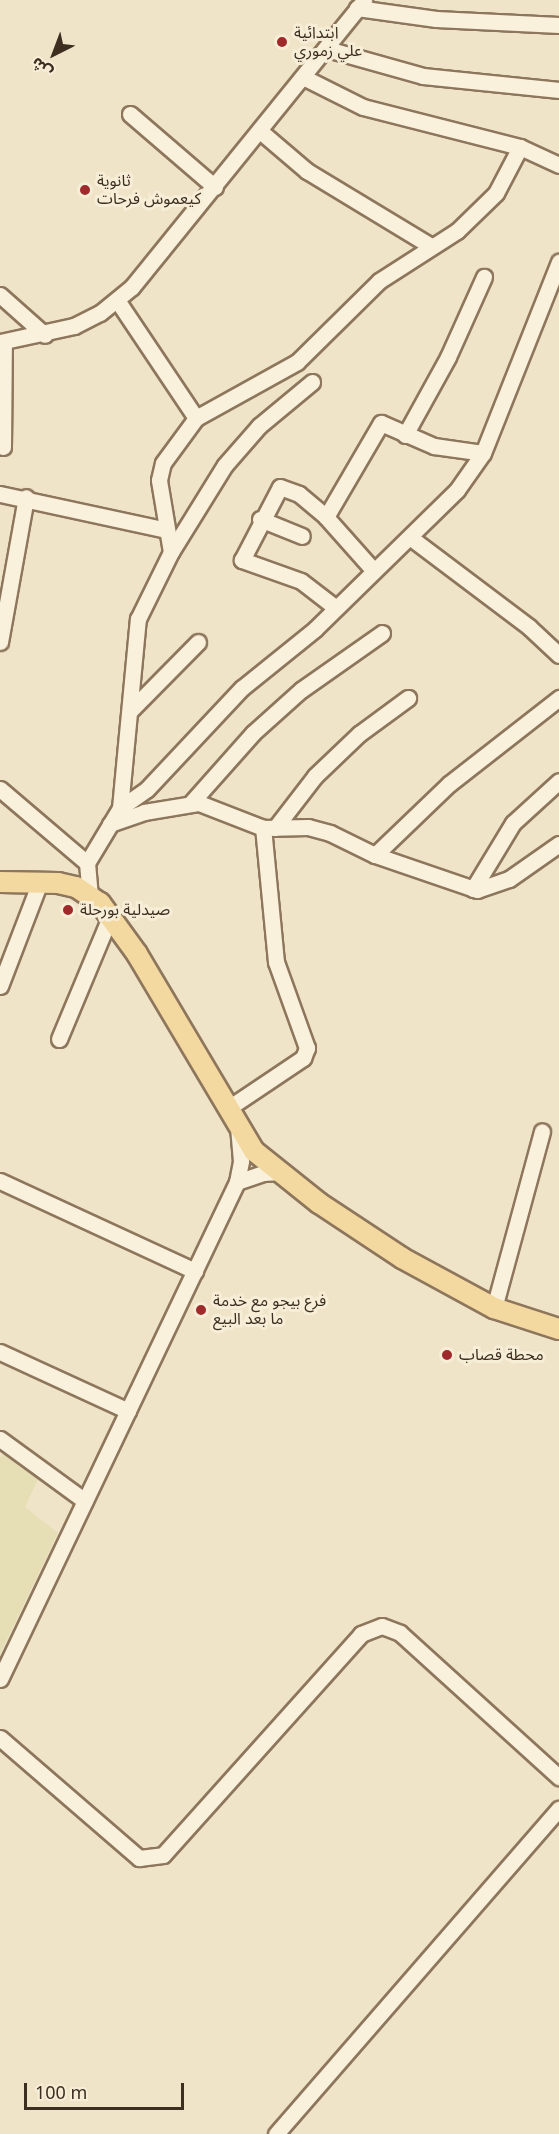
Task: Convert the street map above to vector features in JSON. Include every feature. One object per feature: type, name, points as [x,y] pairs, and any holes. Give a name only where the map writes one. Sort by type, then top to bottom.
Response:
[{"type":"main road","points":[[0,882],[40,882],[76,887],[110,917],[137,954],[238,1127],[254,1151],[280,1172],[402,1258],[494,1308],[559,1329]]},
{"type":"street","points":[[3,447],[2,342],[45,335],[74,326],[117,300],[165,251],[327,50],[361,4],[436,19],[559,26]]},
{"type":"street","points":[[327,50],[423,76],[559,90]]},
{"type":"street","points":[[303,77],[363,107],[520,147],[559,165]]},
{"type":"street","points":[[130,114],[215,188]]},
{"type":"street","points":[[260,131],[307,171],[430,246]]},
{"type":"street","points":[[171,552],[159,480],[163,463],[196,418],[297,362],[380,281],[430,246],[457,231],[496,193],[520,147]]},
{"type":"street","points":[[120,808],[147,789],[242,688],[336,608],[457,490],[483,453],[559,262]]},
{"type":"street","points":[[405,435],[448,357],[484,277]]},
{"type":"street","points":[[0,295],[45,335]]},
{"type":"street","points":[[117,300],[196,418]]},
{"type":"street","points":[[90,897],[87,863],[120,808],[132,709],[138,619],[171,552],[225,465],[260,426],[312,382]]},
{"type":"street","points":[[326,517],[381,423],[434,446],[483,453]]},
{"type":"street","points":[[336,608],[301,581],[242,560],[260,519],[280,487],[299,494],[326,517],[374,571]]},
{"type":"street","points":[[0,494],[26,497],[166,530]]},
{"type":"street","points":[[0,642],[26,497]]},
{"type":"street","points":[[260,519],[302,536]]},
{"type":"street","points":[[411,537],[529,627],[559,655]]},
{"type":"street","points":[[190,804],[253,733],[326,669],[382,633]]},
{"type":"street","points":[[132,709],[198,642]]},
{"type":"street","points":[[227,1109],[303,1058],[307,1048],[276,962],[269,828],[315,776],[359,734],[408,698]]},
{"type":"street","points":[[375,855],[449,784],[559,698]]},
{"type":"street","points":[[473,889],[513,823],[559,781]]},
{"type":"street","points":[[0,789],[87,863]]},
{"type":"street","points":[[111,824],[144,812],[199,803],[269,828],[308,827],[330,833],[375,855],[473,889],[509,879],[559,843]]},
{"type":"street","points":[[0,986],[16,951],[40,882]]},
{"type":"street","points":[[59,1039],[110,917]]},
{"type":"street","points":[[0,953],[16,951]]},
{"type":"street","points":[[0,1679],[237,1182],[241,1161],[238,1127]]},
{"type":"street","points":[[494,1308],[542,1131]]},
{"type":"street","points":[[237,1182],[263,1173],[280,1172]]},
{"type":"street","points":[[0,1181],[195,1270]]},
{"type":"street","points":[[0,1352],[128,1412]]},
{"type":"street","points":[[0,1439],[85,1501]]},
{"type":"street","points":[[0,1738],[139,1858],[163,1856],[361,1635],[382,1626],[400,1633],[559,1777]]},
{"type":"street","points":[[276,2134],[559,1809]]},
{"type":"shaded area","points":[[5,1453],[39,1477],[25,1507],[58,1533],[0,1654],[0,1458]]},
{"type":"place","name":"ابتدائية علي زموري","points":[[282,42]]},
{"type":"place","name":"ثانوية كيعموش فرحات","points":[[85,190]]},
{"type":"place","name":"صيدلية بورحلة","points":[[68,910]]},
{"type":"place","name":"فرع بيجو مع خدمة ما بعد البيع","points":[[201,1310]]},
{"type":"place","name":"محطة قصاب","points":[[447,1355]]}]
